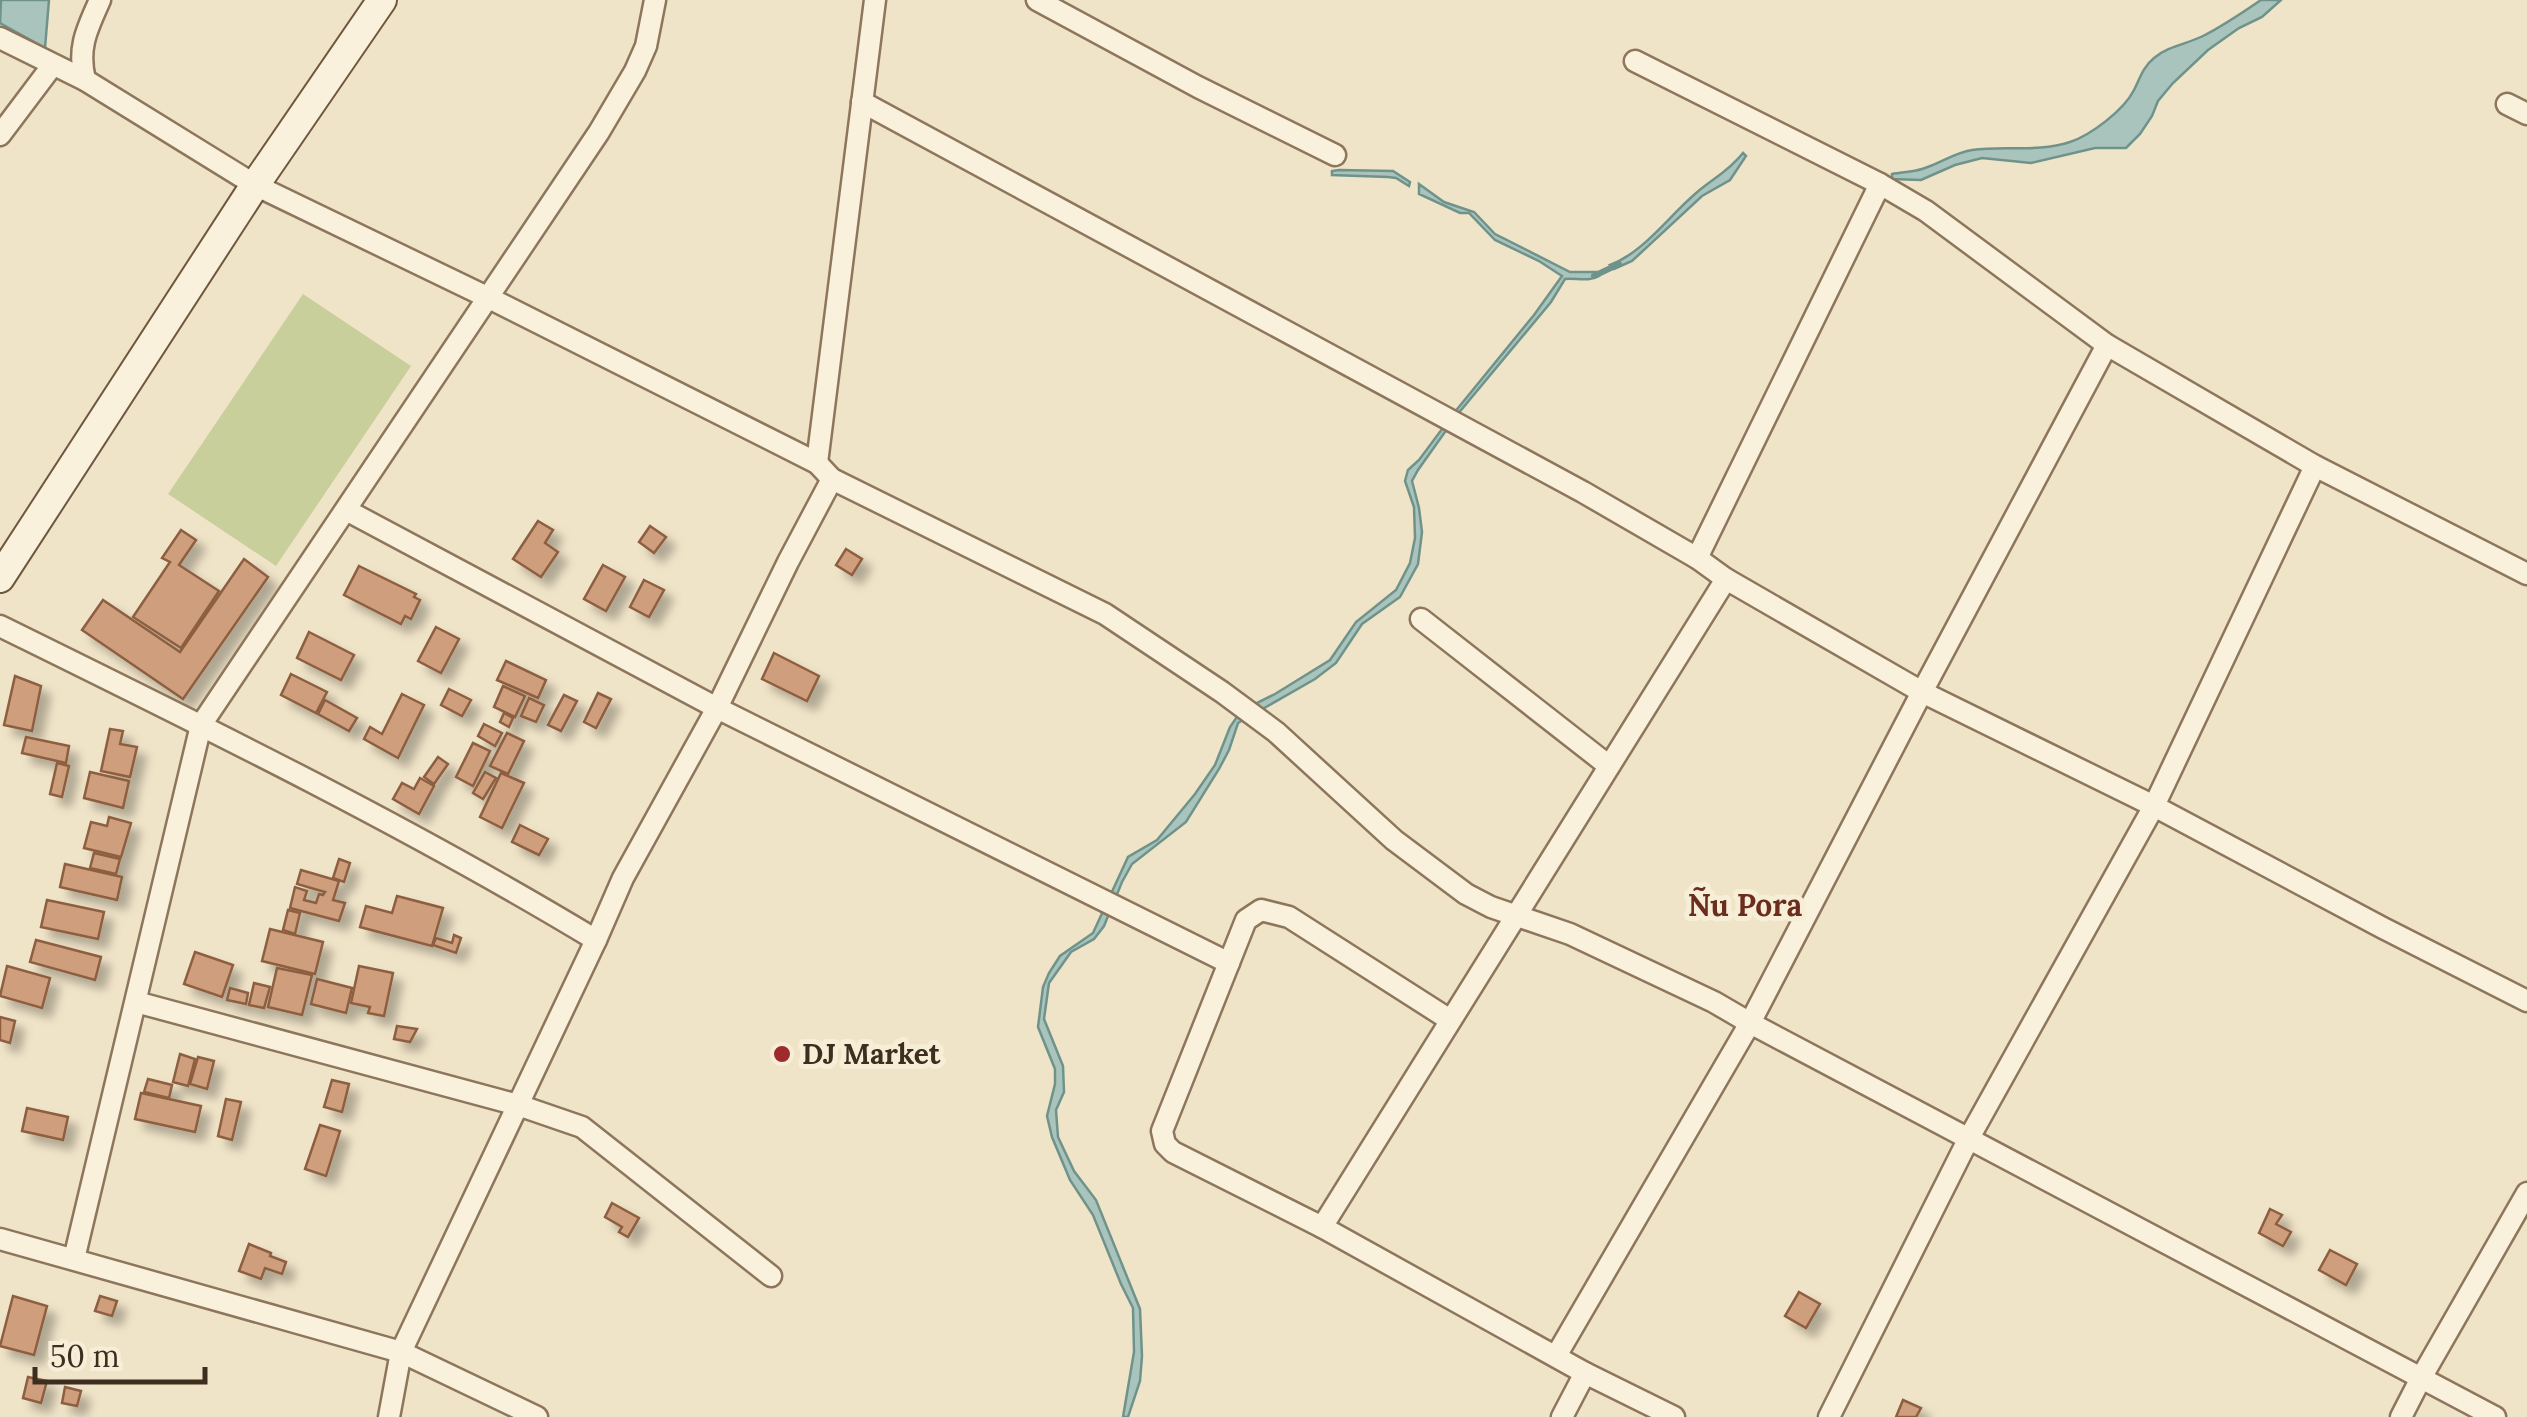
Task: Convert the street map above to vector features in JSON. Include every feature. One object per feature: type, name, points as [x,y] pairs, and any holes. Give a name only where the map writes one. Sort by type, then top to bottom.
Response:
[{"type":"street","points":[[84,80],[80,63],[84,38],[100,0]]},
{"type":"street","points":[[0,578],[255,185],[382,0]]},
{"type":"street","points":[[74,1259],[201,725],[599,132],[646,46],[654,0]]},
{"type":"street","points":[[817,463],[876,0]]},
{"type":"street","points":[[1037,0],[1335,156]]},
{"type":"street","points":[[0,38],[84,80],[255,185],[817,463],[832,479],[1105,614],[1276,732],[1394,840],[1466,894],[1570,934],[1714,1002],[2495,1417]]},
{"type":"street","points":[[1635,61],[1880,184],[1926,211],[2107,345],[2314,466],[2527,574]]},
{"type":"street","points":[[0,134],[52,66]]},
{"type":"street","points":[[862,102],[1583,492],[1922,692],[2154,806],[2527,1001]]},
{"type":"street","points":[[2507,104],[2527,114]]},
{"type":"street","points":[[1697,558],[1880,184]]},
{"type":"street","points":[[1556,1356],[1750,1023],[2107,345]]},
{"type":"street","points":[[1828,1417],[1969,1138],[2154,806],[2314,466]]},
{"type":"street","points":[[389,1417],[401,1352],[623,878],[717,708],[832,479]]},
{"type":"street","points":[[346,510],[717,708],[1229,963]]},
{"type":"street","points":[[1322,1227],[1726,579]]},
{"type":"street","points":[[1422,620],[1609,766]]},
{"type":"street","points":[[0,626],[201,725],[502,883],[596,940]]},
{"type":"street","points":[[1450,1020],[1289,917],[1260,910],[1246,920],[1162,1131],[1165,1144],[1173,1152],[1322,1227],[1586,1373],[1674,1417]]},
{"type":"street","points":[[136,1002],[518,1105],[582,1127],[771,1276]]},
{"type":"street","points":[[2402,1417],[2527,1193]]},
{"type":"street","points":[[0,1239],[401,1352],[537,1417]]},
{"type":"street","points":[[1562,1417],[1586,1373]]},
{"type":"green space","points":[[303,294],[411,366],[276,566],[168,494]]},
{"type":"water","points":[[1,0],[49,0],[45,48],[0,23]]},
{"type":"water","points":[[2261,0],[2281,0],[2262,17],[2208,50],[2173,83],[2140,134],[2126,148],[2095,148],[2031,163],[1982,158],[1921,180],[1892,179],[1892,174],[1922,169],[1965,151],[2045,147],[2078,139],[2123,106],[2154,58],[2210,32]]},
{"type":"water","points":[[1743,153],[1746,156],[1730,180],[1702,196],[1632,261],[1614,269],[1610,265],[1644,243]]},
{"type":"water","points":[[1332,171],[1393,171],[1410,182],[1409,186],[1396,178],[1332,175]]},
{"type":"water","points":[[1419,184],[1444,202],[1474,212],[1495,234],[1570,272],[1597,272],[1599,276],[1565,279],[1418,470],[1412,481],[1422,532],[1418,564],[1400,597],[1362,624],[1336,663],[1238,723],[1229,750],[1186,822],[1132,864],[1104,926],[1094,939],[1071,952],[1049,983],[1044,1019],[1063,1066],[1064,1092],[1056,1110],[1058,1137],[1074,1171],[1096,1200],[1140,1309],[1140,1381],[1128,1417],[1123,1417],[1134,1352],[1133,1308],[1093,1215],[1070,1180],[1052,1137],[1047,1116],[1055,1069],[1038,1027],[1043,987],[1060,956],[1093,933],[1128,857],[1157,840],[1195,794],[1215,765],[1241,711],[1330,660],[1356,622],[1396,590],[1410,563],[1415,538],[1414,507],[1405,481],[1408,470],[1562,276],[1495,240],[1469,213],[1460,213],[1419,194]]},
{"type":"building","points":[[538,521],[553,530],[545,543],[558,552],[541,577],[513,559]]},
{"type":"building","points":[[650,526],[666,537],[654,553],[639,542]]},
{"type":"building","points":[[181,530],[196,540],[179,565],[219,591],[181,648],[133,617],[170,562],[162,558]]},
{"type":"building","points":[[846,549],[862,559],[852,575],[836,565]]},
{"type":"building","points":[[244,559],[268,577],[183,699],[82,630],[103,600],[180,652]]},
{"type":"building","points":[[603,565],[625,577],[606,611],[584,599]]},
{"type":"building","points":[[359,566],[416,594],[414,597],[420,600],[411,619],[405,616],[401,624],[344,595]]},
{"type":"building","points":[[644,580],[664,590],[649,617],[630,607]]},
{"type":"building","points":[[436,627],[459,639],[441,673],[418,661]]},
{"type":"building","points":[[309,632],[354,655],[341,680],[297,658]]},
{"type":"building","points":[[774,653],[819,676],[807,701],[762,679]]},
{"type":"building","points":[[506,661],[546,680],[538,698],[497,680]]},
{"type":"building","points":[[291,674],[327,692],[316,713],[281,695]]},
{"type":"building","points":[[15,676],[41,686],[32,731],[4,725]]},
{"type":"building","points":[[503,686],[525,696],[515,717],[494,707]]},
{"type":"building","points":[[449,689],[471,700],[462,716],[441,705]]},
{"type":"building","points":[[598,693],[611,699],[596,728],[584,722]]},
{"type":"building","points":[[402,694],[424,705],[398,758],[364,739],[370,727],[382,734]]},
{"type":"building","points":[[564,695],[577,701],[561,731],[548,725]]},
{"type":"building","points":[[529,698],[544,705],[536,722],[521,716]]},
{"type":"building","points":[[325,700],[357,718],[349,731],[318,714]]},
{"type":"building","points":[[504,713],[513,718],[509,727],[500,722]]},
{"type":"building","points":[[484,724],[502,733],[495,746],[478,736]]},
{"type":"building","points":[[110,729],[123,731],[120,744],[137,747],[130,777],[101,771]]},
{"type":"building","points":[[507,733],[524,741],[508,774],[490,766]]},
{"type":"building","points":[[26,737],[69,746],[66,763],[22,753]]},
{"type":"building","points":[[473,743],[490,751],[473,786],[456,777]]},
{"type":"building","points":[[438,757],[448,764],[434,784],[424,777]]},
{"type":"building","points":[[57,763],[69,766],[62,797],[50,794]]},
{"type":"building","points":[[90,772],[129,781],[123,808],[84,798]]},
{"type":"building","points":[[485,772],[496,778],[483,799],[473,793]]},
{"type":"building","points":[[501,773],[524,783],[502,828],[480,817]]},
{"type":"building","points":[[420,778],[434,786],[419,814],[393,799],[402,783],[414,789]]},
{"type":"building","points":[[109,817],[131,823],[121,857],[84,848],[91,822],[107,826]]},
{"type":"building","points":[[520,825],[548,839],[539,855],[512,842]]},
{"type":"building","points":[[94,853],[120,859],[116,874],[90,868]]},
{"type":"building","points":[[339,859],[350,863],[344,882],[333,878]]},
{"type":"building","points":[[65,864],[122,877],[117,900],[60,887]]},
{"type":"building","points":[[301,870],[339,881],[333,900],[345,903],[339,921],[290,908],[295,887],[307,891],[304,900],[316,903],[319,894],[325,892],[297,884]]},
{"type":"building","points":[[397,896],[443,908],[432,946],[360,927],[366,906],[392,913]]},
{"type":"building","points":[[47,900],[104,912],[98,939],[41,927]]},
{"type":"building","points":[[288,910],[300,913],[295,934],[283,930]]},
{"type":"building","points":[[270,929],[323,942],[315,974],[262,961]]},
{"type":"building","points":[[454,935],[461,938],[456,953],[433,945],[436,938],[452,943]]},
{"type":"building","points":[[36,940],[101,957],[95,980],[30,962]]},
{"type":"building","points":[[195,952],[233,965],[222,997],[184,984]]},
{"type":"building","points":[[7,966],[50,978],[42,1008],[0,996]]},
{"type":"building","points":[[359,966],[393,973],[384,1016],[368,1013],[370,1007],[351,1003]]},
{"type":"building","points":[[277,968],[312,975],[302,1015],[268,1007]]},
{"type":"building","points":[[317,979],[352,988],[346,1013],[311,1004]]},
{"type":"building","points":[[254,983],[270,987],[264,1008],[249,1005]]},
{"type":"building","points":[[230,988],[248,993],[246,1004],[227,1000]]},
{"type":"building","points":[[0,1017],[15,1021],[10,1043],[0,1040]]},
{"type":"building","points":[[397,1026],[417,1029],[410,1042],[394,1039]]},
{"type":"building","points":[[180,1054],[195,1059],[188,1086],[173,1082]]},
{"type":"building","points":[[198,1057],[214,1061],[207,1089],[190,1084]]},
{"type":"building","points":[[148,1079],[172,1085],[169,1098],[144,1092]]},
{"type":"building","points":[[332,1080],[349,1084],[342,1112],[324,1107]]},
{"type":"building","points":[[141,1093],[201,1106],[195,1132],[135,1119]]},
{"type":"building","points":[[226,1099],[241,1102],[232,1140],[218,1136]]},
{"type":"building","points":[[27,1108],[68,1117],[63,1140],[22,1131]]},
{"type":"building","points":[[320,1125],[340,1131],[326,1176],[305,1169]]},
{"type":"building","points":[[612,1203],[639,1218],[628,1237],[619,1232],[622,1227],[605,1217]]},
{"type":"building","points":[[2270,1209],[2282,1215],[2276,1224],[2291,1232],[2283,1246],[2259,1233]]},
{"type":"building","points":[[249,1244],[286,1262],[282,1274],[265,1268],[261,1279],[239,1271]]},
{"type":"building","points":[[2330,1250],[2357,1264],[2346,1285],[2319,1270]]},
{"type":"building","points":[[1799,1292],[1820,1304],[1806,1328],[1785,1316]]},
{"type":"building","points":[[13,1296],[47,1306],[34,1355],[0,1346]]},
{"type":"building","points":[[100,1296],[117,1301],[112,1316],[95,1311]]},
{"type":"building","points":[[28,1377],[47,1381],[41,1403],[23,1398]]},
{"type":"building","points":[[65,1387],[81,1391],[77,1406],[62,1403]]},
{"type":"building","points":[[1903,1400],[1921,1408],[1916,1417],[1896,1417]]},
{"type":"waterway","points":[[1594,276],[1619,264]]},
{"type":"place","name":"DJ Market","points":[[782,1054]]},
{"type":"district","name":"Ñu Pora","points":[[1745,905]]}]
